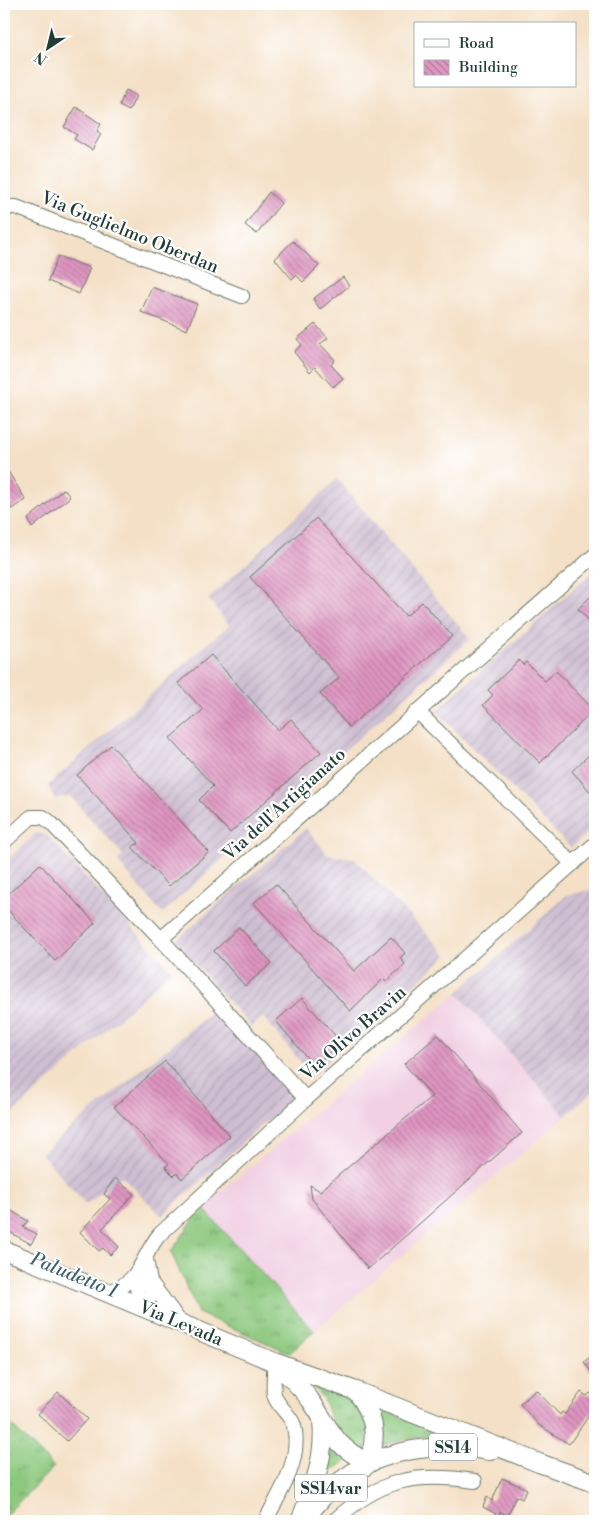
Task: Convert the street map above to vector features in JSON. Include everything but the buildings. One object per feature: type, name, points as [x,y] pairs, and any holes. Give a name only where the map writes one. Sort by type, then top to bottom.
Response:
[{"type":"highway","name":"SS14var","points":[[301,1521],[325,1493],[368,1462]]},
{"type":"main road","name":"Via Levada","points":[[4,1250],[274,1362],[356,1391],[539,1464],[595,1482]]},
{"type":"main road","name":"Via Levada","points":[[274,1362],[299,1386],[339,1444],[349,1452],[368,1462]]},
{"type":"main road","points":[[356,1391],[367,1405],[374,1424],[373,1449],[368,1462]]},
{"type":"main road","points":[[301,1521],[314,1486],[322,1451],[321,1418]]},
{"type":"main road","name":"SS14","points":[[368,1462],[405,1450],[442,1446],[492,1451],[539,1464]]},
{"type":"street","name":"Via Guglielmo Oberdan","points":[[4,210],[16,207],[242,296]]},
{"type":"street","name":"Via dell'Artigianato","points":[[161,939],[595,555]]},
{"type":"street","points":[[417,711],[573,864]]},
{"type":"street","points":[[4,842],[31,817],[43,817],[161,939],[306,1099]]},
{"type":"street","name":"Via Olivo Bravin","points":[[143,1263],[152,1244],[159,1235],[306,1099],[595,844]]},
{"type":"street","points":[[143,1263],[151,1283],[180,1322]]},
{"type":"street","points":[[107,1292],[121,1288],[143,1263]]},
{"type":"street","points":[[141,1306],[136,1287],[143,1263]]},
{"type":"street","points":[[141,1306],[152,1294],[151,1283]]},
{"type":"street","points":[[265,1521],[285,1484],[294,1460],[295,1444],[294,1425],[274,1397],[274,1362]]},
{"type":"street","points":[[334,1521],[354,1503],[379,1488],[410,1478],[449,1477],[475,1481]]},
{"type":"shaded area","points":[[337,479],[470,639],[162,913],[117,861],[123,855],[70,796],[55,799],[48,785],[229,625],[208,599]]},
{"type":"shaded area","points":[[595,570],[595,826],[571,848],[436,711]]},
{"type":"shaded area","points":[[306,828],[328,855],[354,858],[447,955],[312,1076],[264,1017],[251,1027],[175,941]]},
{"type":"shaded area","points":[[36,833],[47,835],[172,971],[4,1121],[4,863]]},
{"type":"shaded area","points":[[595,889],[595,1090],[565,1116],[457,993],[567,895]]},
{"type":"shaded area","points":[[457,993],[565,1116],[314,1331],[202,1207]]},
{"type":"shaded area","points":[[215,1009],[294,1096],[162,1216],[122,1176],[86,1205],[41,1153]]},
{"type":"green space","points":[[202,1207],[314,1331],[290,1353],[198,1313],[171,1252]]},
{"type":"green space","points":[[309,1382],[347,1393],[369,1422],[365,1451],[348,1444],[330,1417],[323,1398]]},
{"type":"green space","points":[[377,1407],[438,1431],[438,1433],[382,1445]]},
{"type":"green space","points":[[4,1418],[54,1467],[4,1517]]},
{"type":"green space","points":[[331,1444],[349,1459],[322,1478]]},
{"type":"waterway","name":"Paludetto I","points":[[4,1260],[76,1289]]}]
